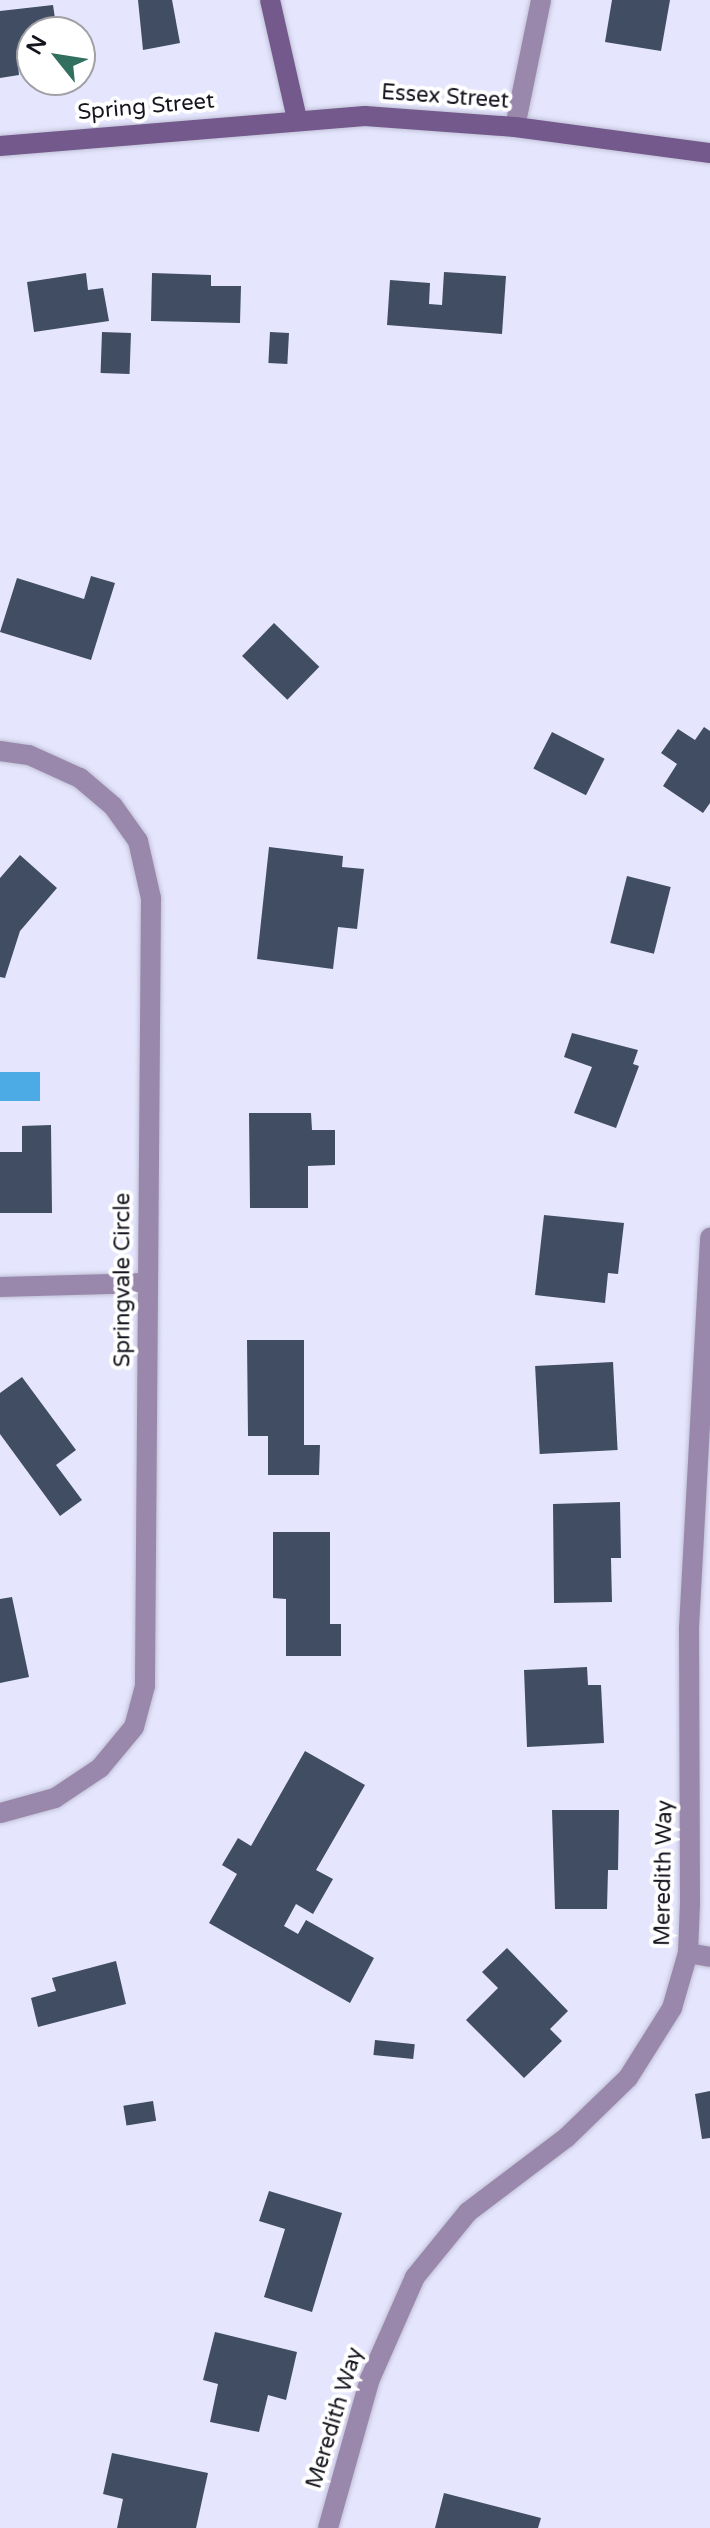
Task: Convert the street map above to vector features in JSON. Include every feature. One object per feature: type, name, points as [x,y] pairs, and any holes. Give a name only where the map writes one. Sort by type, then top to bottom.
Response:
[{"type":"street","points":[[270,0],[297,119]]},
{"type":"street","points":[[515,127],[541,0]]},
{"type":"street","name":"Essex Street","points":[[297,119],[365,116],[515,127],[710,153]]},
{"type":"street","name":"Spring Street","points":[[0,146],[297,119]]},
{"type":"street","name":"Springvale Circle","points":[[0,751],[29,755],[80,778],[113,806],[138,841],[151,898],[145,1686],[134,1727],[100,1768],[55,1798],[0,1813]]},
{"type":"street","name":"Meredith Way","points":[[328,2528],[370,2379],[415,2277],[468,2212],[566,2138],[628,2078],[672,2008],[688,1953],[710,1238]]},
{"type":"street","points":[[0,1287],[146,1283]]},
{"type":"street","points":[[688,1953],[710,1957]]},
{"type":"water","points":[[0,1072],[40,1072],[40,1101],[0,1101]]},
{"type":"building","points":[[138,0],[172,0],[180,43],[143,50]]},
{"type":"building","points":[[612,0],[670,0],[661,51],[605,42]]},
{"type":"building","points":[[53,5],[55,16],[16,16],[16,75],[0,78],[0,11]]},
{"type":"building","points":[[444,272],[506,276],[502,334],[387,325],[390,280],[430,283],[429,304],[442,305]]},
{"type":"building","points":[[86,273],[88,290],[103,288],[109,321],[34,332],[27,282]]},
{"type":"building","points":[[152,273],[211,275],[211,286],[241,286],[240,323],[151,321]]},
{"type":"building","points":[[102,332],[131,333],[130,374],[101,373]]},
{"type":"building","points":[[270,332],[289,333],[287,364],[268,363]]},
{"type":"building","points":[[91,576],[115,583],[91,660],[0,632],[17,578],[84,599]]},
{"type":"building","points":[[274,623],[319,667],[287,700],[242,656]]},
{"type":"building","points":[[704,727],[710,731],[710,803],[703,813],[663,786],[677,764],[661,753],[678,729],[695,740]]},
{"type":"building","points":[[552,732],[605,759],[586,795],[533,769]]},
{"type":"building","points":[[269,847],[343,856],[342,867],[364,869],[357,929],[338,927],[333,969],[257,959]]},
{"type":"building","points":[[20,855],[57,888],[20,931],[5,978],[0,977],[0,878]]},
{"type":"building","points":[[627,876],[671,887],[654,954],[610,943]]},
{"type":"building","points":[[572,1033],[638,1050],[633,1064],[639,1066],[616,1128],[574,1113],[592,1067],[564,1057]]},
{"type":"building","points":[[249,1113],[311,1113],[312,1130],[335,1130],[335,1165],[308,1166],[308,1208],[250,1208]]},
{"type":"building","points":[[51,1125],[52,1213],[0,1213],[0,1152],[22,1152],[22,1126]]},
{"type":"building","points":[[544,1215],[624,1223],[618,1274],[608,1273],[605,1303],[535,1295]]},
{"type":"building","points":[[247,1340],[304,1340],[304,1445],[320,1445],[319,1475],[268,1475],[268,1436],[248,1436]]},
{"type":"building","points":[[613,1362],[618,1450],[540,1454],[535,1366]]},
{"type":"building","points":[[22,1377],[76,1450],[56,1465],[82,1500],[60,1516],[0,1434],[0,1393]]},
{"type":"building","points":[[620,1502],[621,1558],[611,1558],[612,1602],[554,1603],[553,1504]]},
{"type":"building","points":[[273,1532],[330,1532],[330,1624],[341,1624],[341,1656],[286,1656],[286,1599],[273,1598]]},
{"type":"building","points":[[12,1597],[29,1677],[0,1683],[0,1599]]},
{"type":"building","points":[[587,1667],[588,1685],[601,1685],[604,1743],[527,1747],[524,1670]]},
{"type":"building","points":[[305,1751],[365,1785],[316,1870],[333,1879],[313,1914],[296,1904],[284,1926],[298,1934],[306,1920],[374,1958],[350,2003],[209,1923],[237,1874],[222,1865],[238,1838],[251,1846]]},
{"type":"building","points":[[552,1810],[619,1810],[618,1870],[608,1870],[607,1909],[555,1909]]},
{"type":"building","points":[[507,1948],[568,2011],[550,2029],[562,2041],[524,2078],[466,2020],[498,1988],[482,1972]]},
{"type":"building","points":[[116,1961],[126,2004],[38,2027],[31,1998],[56,1991],[52,1978]]},
{"type":"building","points":[[375,2040],[415,2044],[413,2059],[373,2055]]},
{"type":"building","points":[[710,2091],[710,2138],[702,2139],[695,2094]]},
{"type":"building","points":[[153,2101],[156,2121],[126,2125],[123,2106]]},
{"type":"building","points":[[269,2191],[342,2213],[312,2312],[264,2297],[285,2229],[259,2221]]},
{"type":"building","points":[[215,2332],[297,2352],[286,2400],[268,2395],[259,2432],[210,2422],[218,2384],[203,2380]]},
{"type":"building","points":[[112,2453],[208,2473],[196,2528],[117,2528],[123,2499],[103,2494]]},
{"type":"building","points":[[444,2493],[541,2518],[538,2528],[435,2528]]}]
